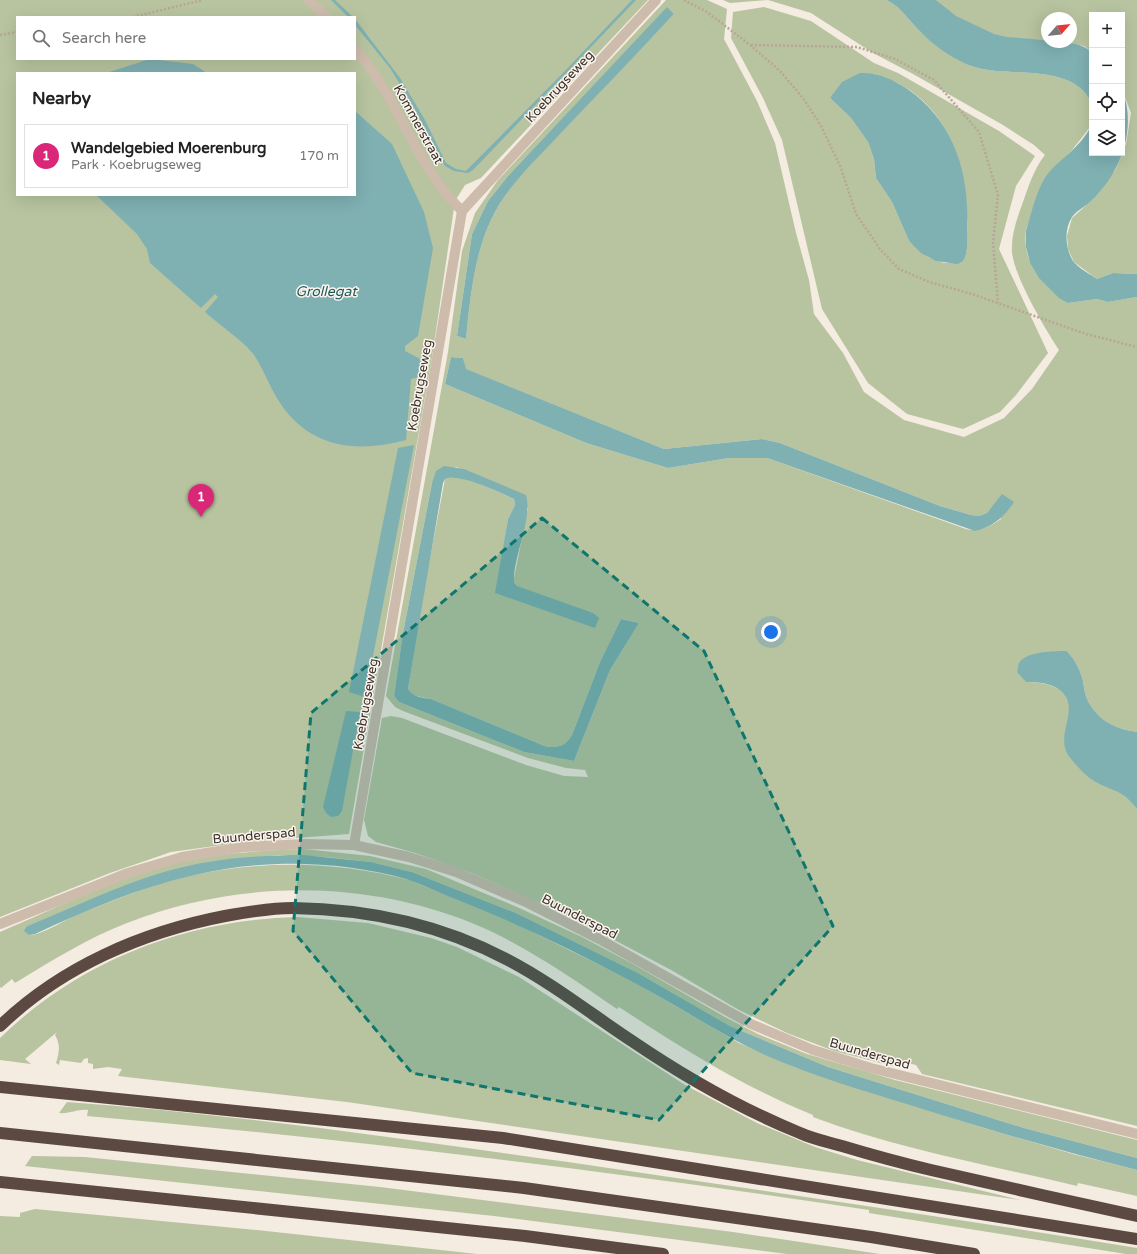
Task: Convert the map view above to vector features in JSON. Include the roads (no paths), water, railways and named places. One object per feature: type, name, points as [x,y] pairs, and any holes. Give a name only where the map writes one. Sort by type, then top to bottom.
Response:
[{"type":"highway","points":[[0,1026],[34,996],[64,976],[97,958],[165,931],[239,914],[290,908],[344,912],[382,917],[423,926],[447,934],[509,960],[540,979],[630,1040],[711,1090],[802,1134],[898,1162],[1137,1216]]},
{"type":"highway","points":[[0,1087],[503,1138],[1137,1239]]},
{"type":"highway","points":[[0,1133],[524,1188],[871,1237],[974,1254]]},
{"type":"highway","points":[[5,1182],[525,1236],[663,1254]]},
{"type":"street","points":[[309,0],[325,16]]},
{"type":"street","name":"Koebrugseweg","points":[[354,845],[462,211],[656,0]]},
{"type":"street","name":"Kommerstraat","points":[[356,50],[378,77],[438,185],[462,211]]},
{"type":"street","name":"Buunderspad","points":[[0,924],[128,873],[182,856],[242,847],[305,844],[354,845],[408,857],[456,872],[528,903],[599,939],[751,1024],[813,1050],[871,1068],[1137,1134]]},
{"type":"water","points":[[331,0],[335,0],[352,16],[347,16]]},
{"type":"water","points":[[632,0],[636,0],[473,170],[468,173],[454,171],[445,166],[411,102],[390,68],[356,26],[356,20],[400,78],[425,120],[446,163],[456,169],[466,171],[564,72]]},
{"type":"water","points":[[886,0],[936,0],[956,16],[994,34],[1007,37],[1041,40],[1041,48],[1077,48],[1077,44],[1087,48],[1089,50],[1089,100],[1083,91],[1072,82],[1057,77],[978,68],[960,61],[934,44],[891,2]]},
{"type":"water","points":[[667,7],[674,14],[531,165],[513,185],[497,208],[480,248],[471,294],[466,339],[457,336],[472,234],[488,201],[508,176]]},
{"type":"water","points":[[147,60],[159,60],[193,64],[205,72],[109,72]]},
{"type":"water","points":[[860,73],[884,77],[906,88],[923,101],[947,132],[956,150],[962,169],[965,188],[967,208],[967,246],[966,255],[962,262],[957,264],[936,261],[921,253],[909,241],[892,202],[876,178],[874,159],[868,142],[851,118],[830,98],[842,82]]},
{"type":"water","points":[[1125,100],[1128,118],[1125,143]]},
{"type":"water","name":"Grollegat","points":[[356,112],[392,144],[424,212],[433,248],[418,336],[405,346],[405,351],[422,360],[419,377],[411,379],[406,440],[388,444],[353,446],[336,444],[306,430],[292,418],[280,403],[258,361],[250,350],[205,312],[218,297],[215,294],[201,308],[150,263],[147,249],[137,234],[97,196],[356,196]]},
{"type":"water","points":[[1089,130],[1089,156],[1121,156],[1112,175],[1103,188],[1091,201],[1072,217],[1069,222],[1066,239],[1068,250],[1075,264],[1097,279],[1113,273],[1137,274],[1137,297],[1108,302],[1097,299],[1068,303],[1059,298],[1039,278],[1030,263],[1026,247],[1026,231],[1035,200],[1045,177]]},
{"type":"water","points":[[451,357],[463,358],[466,369],[664,449],[762,439],[780,443],[940,506],[971,515],[979,516],[987,513],[1002,494],[1014,502],[998,521],[975,531],[767,458],[729,458],[668,468],[586,443],[445,384]]},
{"type":"water","points":[[414,445],[365,697],[349,692],[398,448]]},
{"type":"water","points":[[444,466],[464,469],[526,495],[527,515],[516,561],[514,582],[517,586],[593,613],[599,618],[595,628],[495,593],[508,519],[515,505],[514,499],[469,481],[451,478],[445,479],[443,483],[408,689],[410,692],[422,698],[431,699],[547,747],[559,746],[567,742],[572,735],[600,662],[621,619],[639,623],[610,670],[574,761],[524,752],[399,702],[394,696],[403,633],[432,483],[436,471]]},
{"type":"water","points":[[1067,651],[1079,669],[1087,699],[1096,713],[1114,726],[1137,732],[1137,809],[1120,793],[1088,777],[1068,755],[1064,739],[1069,706],[1067,698],[1061,691],[1049,685],[1026,682],[1017,672],[1019,663],[1028,656],[1041,652]]},
{"type":"water","points":[[346,711],[360,712],[342,811],[338,816],[331,817],[326,813],[323,807]]},
{"type":"water","points":[[303,855],[371,862],[412,872],[516,913],[638,973],[730,1026],[828,1067],[1024,1128],[1137,1158],[1137,1170],[966,1123],[837,1082],[783,1063],[748,1047],[631,981],[547,939],[504,919],[420,884],[380,873],[354,868],[300,864],[247,866],[221,870],[154,886],[74,916],[35,934],[29,935],[24,931],[27,926],[112,890],[164,872],[215,861],[268,856]]},
{"type":"place","name":"Wandelgebied Moerenburg","points":[[201,517]]}]
